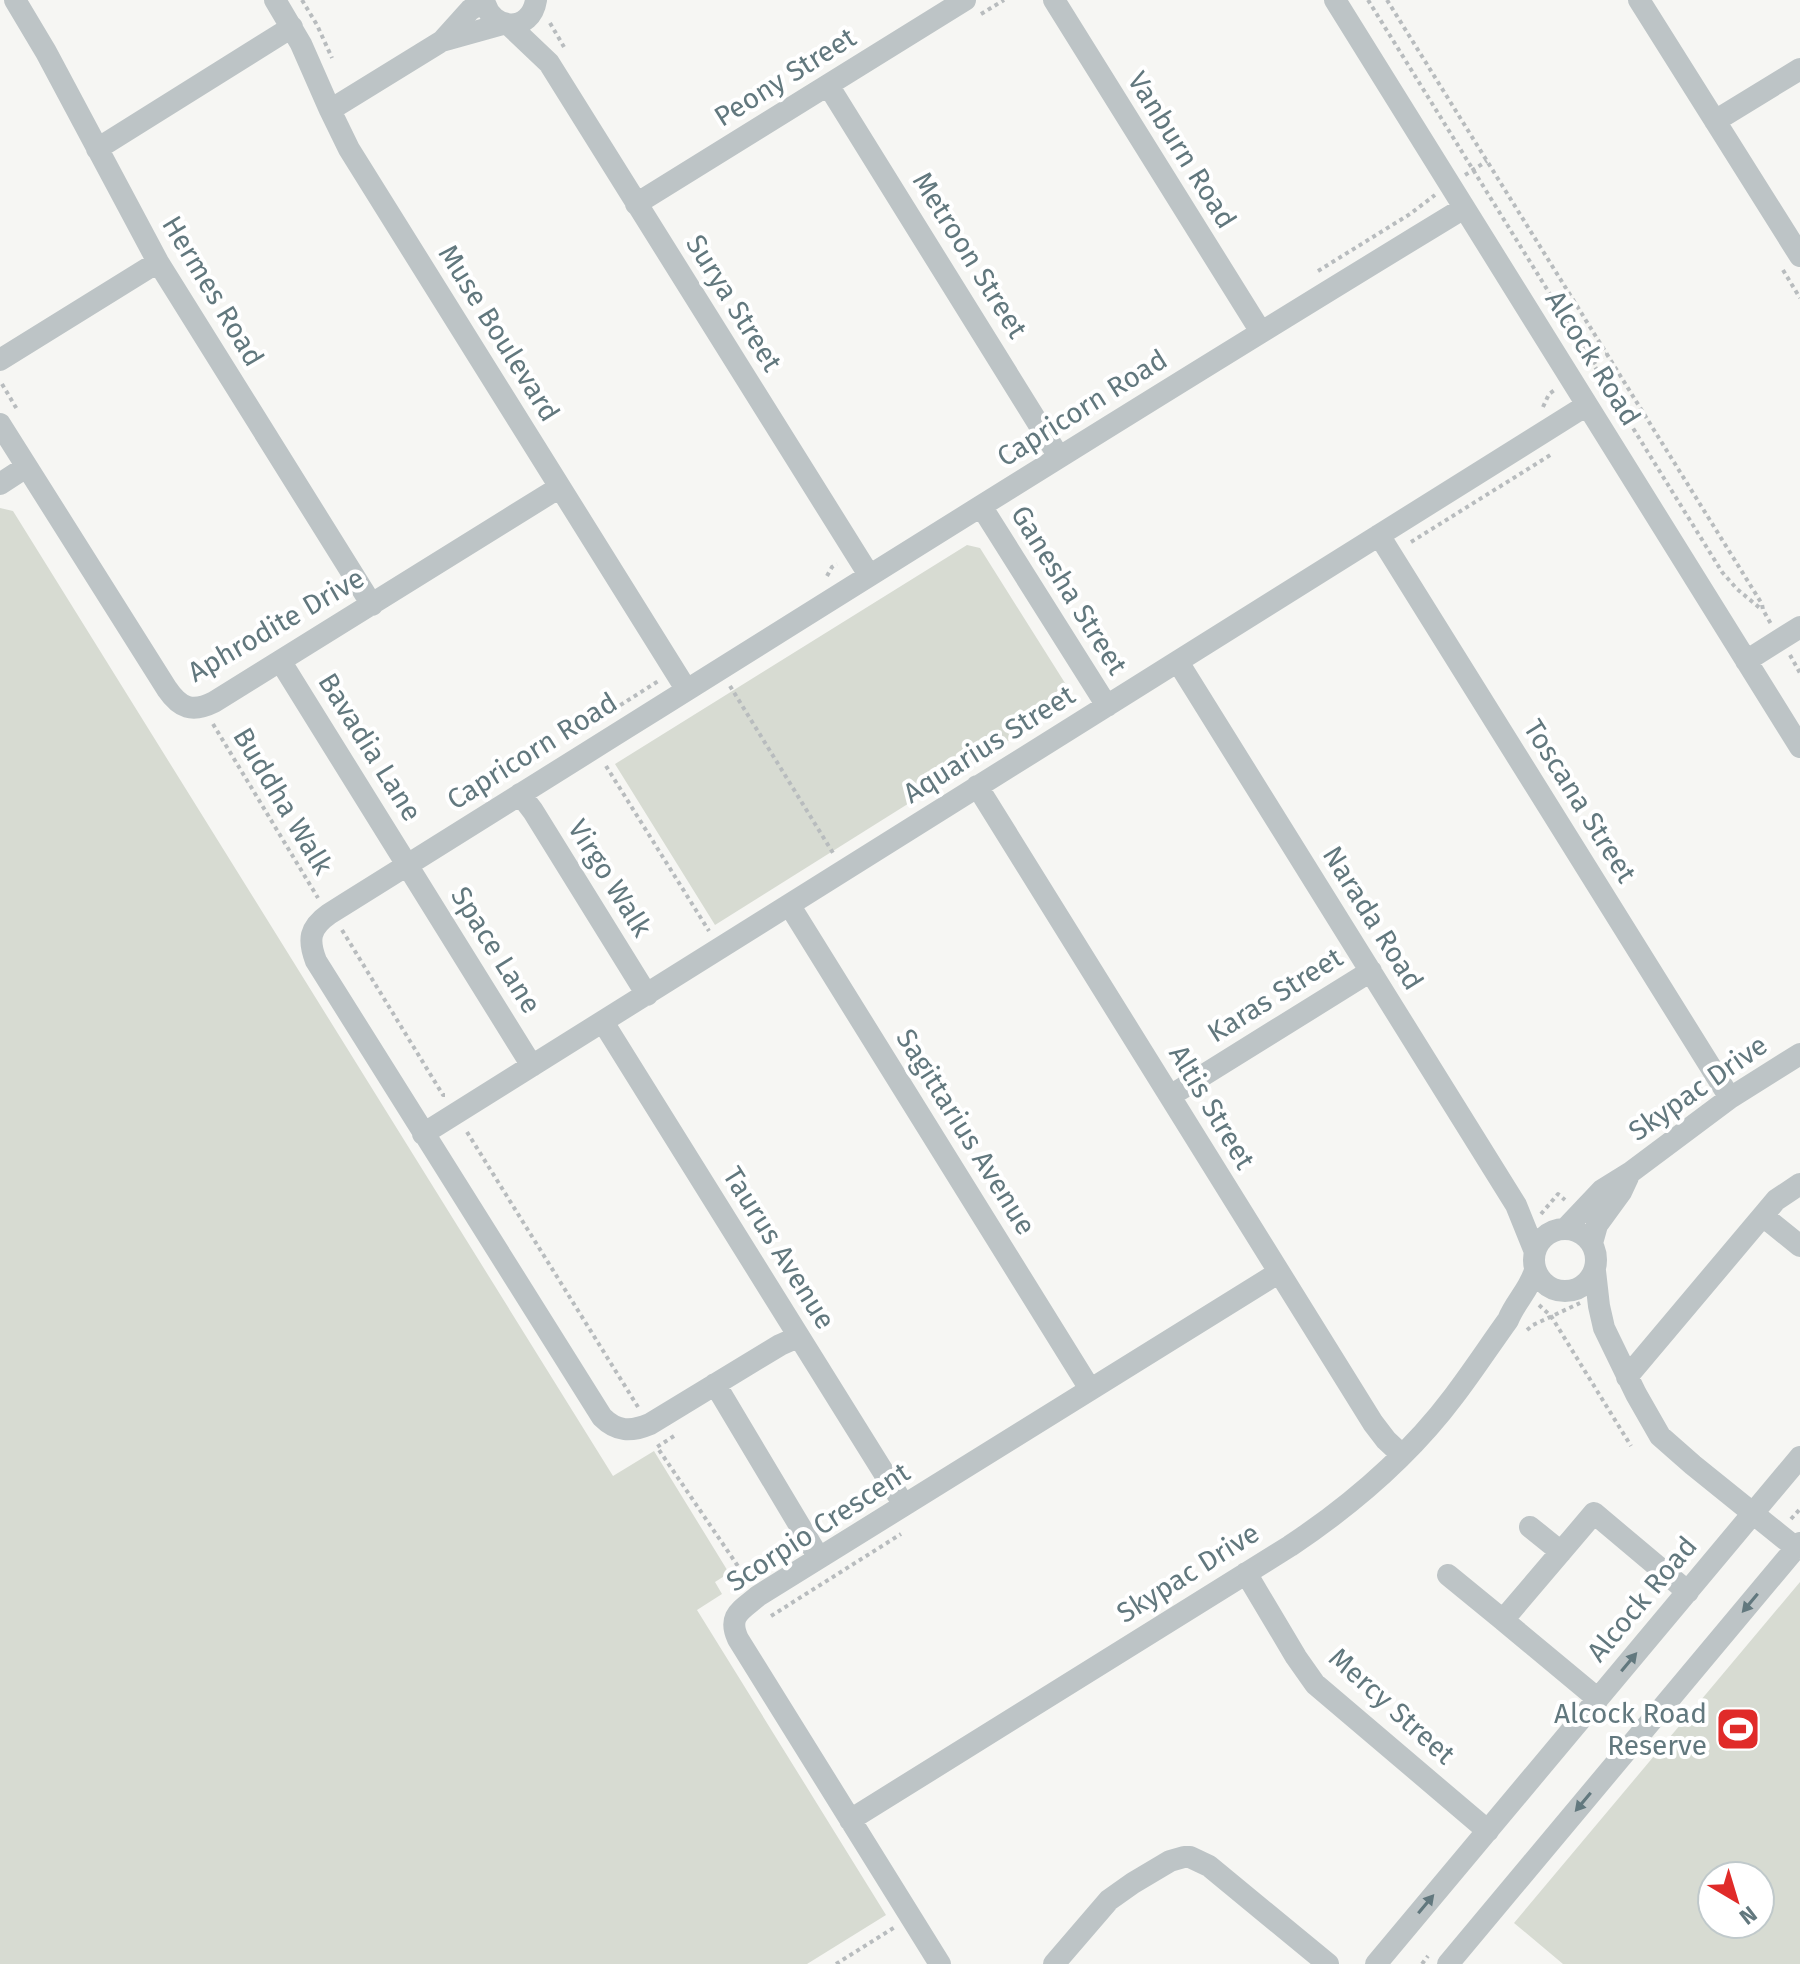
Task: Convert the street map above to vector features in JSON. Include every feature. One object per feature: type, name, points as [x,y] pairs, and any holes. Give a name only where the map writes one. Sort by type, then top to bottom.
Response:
[{"type":"street","name":"Hermes Road","points":[[15,0],[158,262],[372,605]]},
{"type":"street","name":"Muse Boulevard","points":[[275,0],[309,61],[349,149],[680,680]]},
{"type":"street","points":[[330,110],[442,41],[470,10],[484,0]]},
{"type":"street","name":"Surya Street","points":[[484,0],[490,15],[506,24],[549,63]]},
{"type":"street","name":"Peony Street","points":[[636,204],[965,0]]},
{"type":"street","name":"Vanburn Road","points":[[1054,0],[1261,332]]},
{"type":"street","name":"Alcock Road","points":[[1335,0],[1800,747]]},
{"type":"street","points":[[1639,0],[1800,256]]},
{"type":"street","points":[[442,41],[516,24],[527,19],[537,3]]},
{"type":"street","name":"Surya Street","points":[[537,3],[539,28],[549,63],[869,575]]},
{"type":"street","points":[[97,149],[292,27]]},
{"type":"street","points":[[1715,121],[1800,69]]},
{"type":"street","name":"Metroon Street","points":[[828,85],[1059,457]]},
{"type":"street","name":"Capricorn Road","points":[[798,1337],[650,1424],[629,1430],[610,1425],[602,1417],[316,961],[310,938],[322,919],[335,922],[408,865],[520,794],[680,680],[869,575],[1464,208]]},
{"type":"street","points":[[0,360],[158,262]]},
{"type":"street","name":"Aquarius Street","points":[[423,1134],[1587,405]]},
{"type":"street","name":"Aphrodite Drive","points":[[0,424],[175,701],[184,706],[203,707],[281,662],[560,487]]},
{"type":"street","points":[[0,484],[26,467]]},
{"type":"street","name":"Ganesha Street","points":[[981,506],[1107,706]]},
{"type":"street","name":"Toscana Street","points":[[1379,535],[1730,1098]]},
{"type":"street","points":[[1746,661],[1800,627]]},
{"type":"street","name":"Bavadia Lane","points":[[281,662],[408,865]]},
{"type":"street","name":"Narada Road","points":[[1178,662],[1516,1205],[1535,1261]]},
{"type":"street","name":"Altis Street","points":[[977,786],[1373,1423],[1402,1455]]},
{"type":"street","name":"Virgo Walk","points":[[520,794],[647,995]]},
{"type":"street","name":"Space Lane","points":[[408,865],[532,1066]]},
{"type":"street","name":"Sagittarius Avenue","points":[[790,906],[1090,1389]]},
{"type":"street","name":"Karas Street","points":[[1170,1096],[1371,971]]},
{"type":"street","name":"Taurus Avenue","points":[[603,1022],[904,1505]]},
{"type":"street","name":"Skypac Drive","points":[[1563,1228],[1602,1190],[1730,1098],[1800,1054]]},
{"type":"street","name":"Skypac Drive","points":[[1592,1243],[1597,1225],[1631,1172]]},
{"type":"street","points":[[1627,1377],[1776,1200],[1800,1184]]},
{"type":"street","name":"Narada Road","points":[[1516,1205],[1545,1223],[1563,1228]]},
{"type":"street","points":[[1763,1216],[1800,1246]]},
{"type":"street","points":[[1448,1964],[1798,1545],[1753,1513],[1660,1436],[1604,1328],[1595,1271],[1596,1252],[1592,1243],[1577,1230],[1563,1228],[1544,1236],[1535,1261],[1543,1282],[1563,1291],[1604,1328]]},
{"type":"street","name":"Skypac Drive","points":[[850,1820],[1246,1573],[1333,1517],[1371,1486],[1455,1395],[1533,1279],[1535,1261]]},
{"type":"street","points":[[1563,1291],[1578,1289],[1595,1271]]},
{"type":"street","name":"Scorpio Crescent","points":[[940,1964],[738,1639],[733,1621],[758,1596],[1278,1273]]},
{"type":"street","name":"Skypac Drive","points":[[1508,1320],[1563,1291]]},
{"type":"street","points":[[715,1384],[819,1558]]},
{"type":"street","name":"Alcock Road","points":[[1376,1964],[1800,1457]]},
{"type":"street","points":[[1503,1620],[1594,1513],[1688,1592]]},
{"type":"street","points":[[1530,1527],[1561,1552]]},
{"type":"street","name":"Mercy Street","points":[[1246,1573],[1315,1684],[1488,1831]]},
{"type":"street","points":[[1448,1575],[1598,1699]]},
{"type":"street","points":[[1054,1964],[1109,1900],[1170,1861],[1190,1857],[1209,1866],[1328,1964]]},
{"type":"path","points":[[302,0],[317,25],[336,69]]},
{"type":"path","points":[[1368,0],[1722,572],[1763,610],[1387,0]]},
{"type":"path","points":[[1541,411],[1549,394],[1607,354]]},
{"type":"path","points":[[591,723],[680,680]]},
{"type":"path","points":[[730,686],[833,853]]},
{"type":"path","name":"Buddha Walk","points":[[203,707],[443,1095],[456,1087]]},
{"type":"path","points":[[606,766],[709,931]]},
{"type":"path","points":[[467,1132],[638,1407]]},
{"type":"path","points":[[1537,1303],[1551,1316],[1631,1446]]},
{"type":"path","points":[[657,1447],[746,1579]]},
{"type":"path","points":[[836,1964],[898,1925]]},
{"type":"shaded area","points":[[0,508],[13,511],[613,1476],[654,1451],[729,1573],[715,1582],[722,1594],[697,1610],[886,1915],[807,1964],[0,1964]]},
{"type":"shaded area","points":[[967,545],[980,548],[1070,691],[1067,704],[715,925],[615,764]]},
{"type":"shaded area","name":"Alcock Road Reserve","points":[[1800,1582],[1800,1964],[1563,1964],[1514,1923]]},
{"type":"place","name":"Alcock Road Reserve","points":[[1738,1729]]}]
